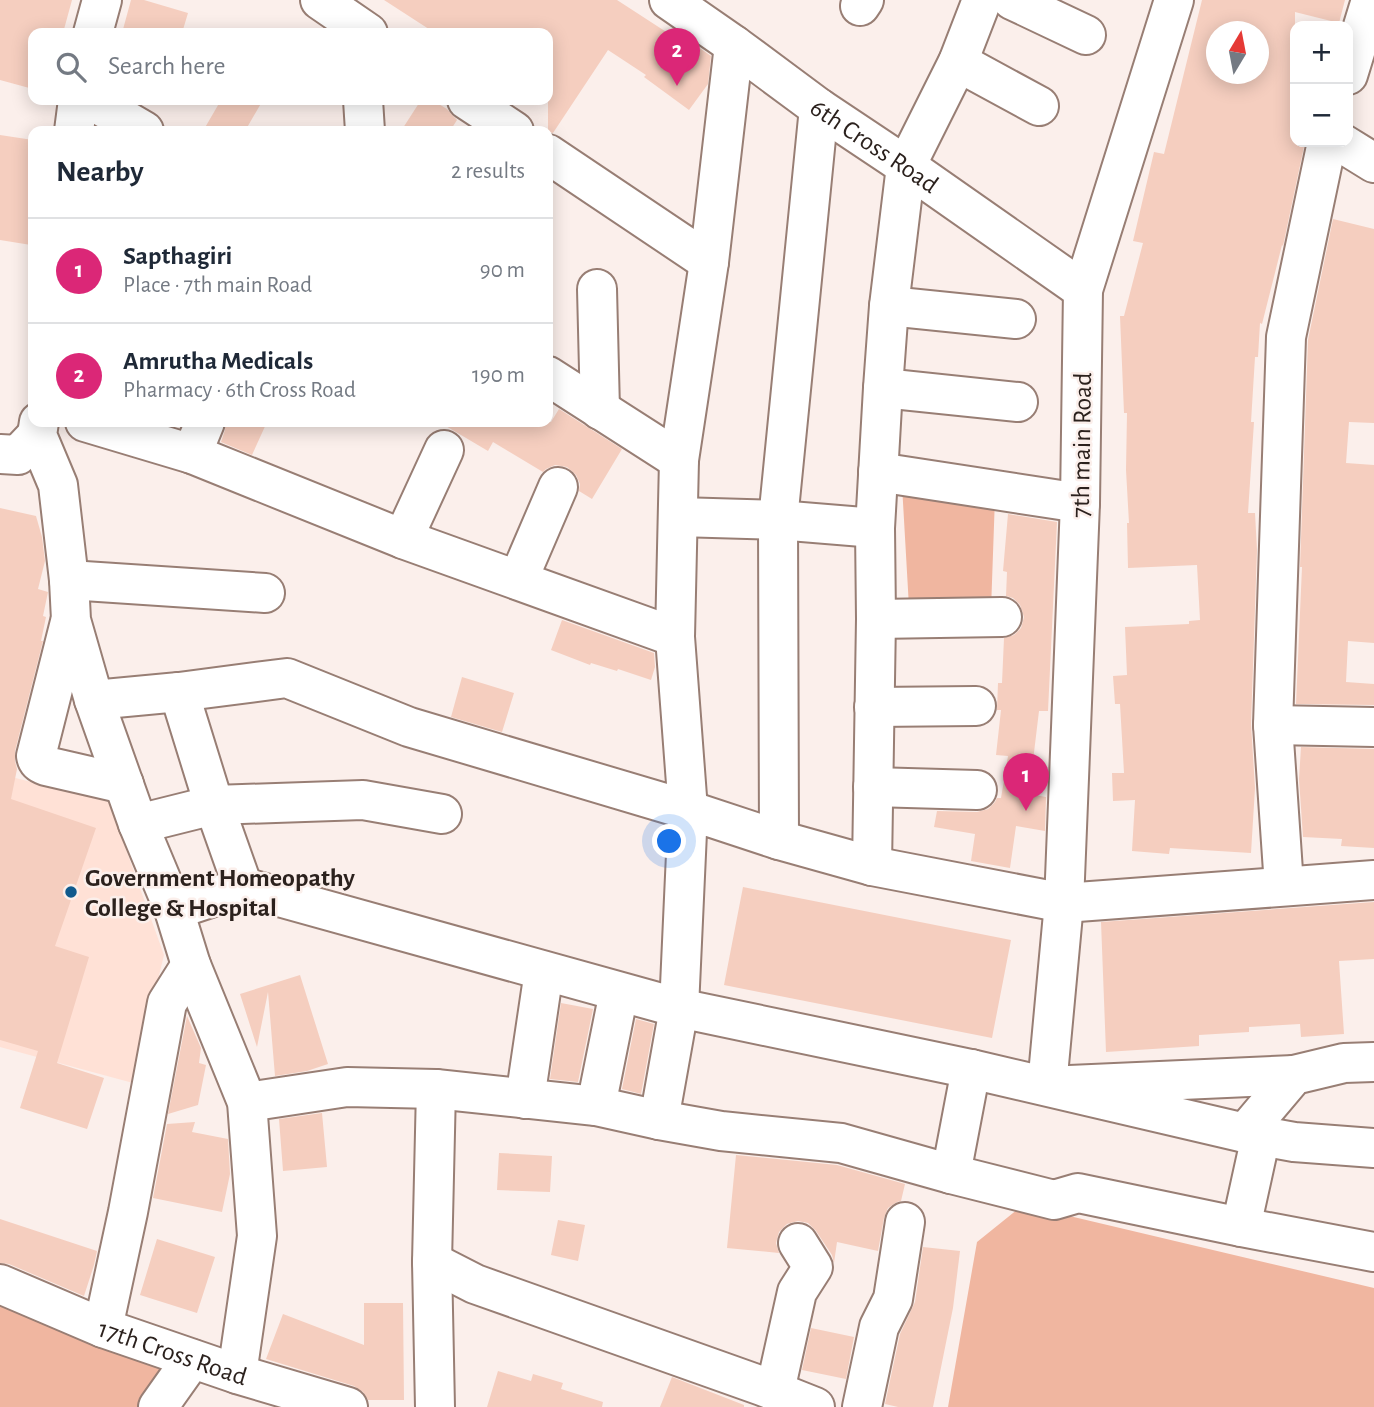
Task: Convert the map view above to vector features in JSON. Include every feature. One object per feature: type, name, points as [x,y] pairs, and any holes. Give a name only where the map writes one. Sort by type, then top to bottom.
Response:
[{"type":"street","points":[[94,28],[102,0]]},
{"type":"street","points":[[320,0],[357,28]]},
{"type":"street","name":"6th Cross Road","points":[[669,0],[819,108],[1083,290]]},
{"type":"street","points":[[872,866],[875,528],[889,306],[906,166],[958,62],[982,0]]},
{"type":"street","points":[[1012,0],[1086,35]]},
{"type":"street","name":"7th main Road","points":[[1047,1086],[1063,903],[1080,503],[1083,290],[1174,0]]},
{"type":"street","points":[[1353,59],[1371,0]]},
{"type":"street","points":[[659,1120],[679,1008],[688,810],[675,637],[679,460],[709,262],[734,45]]},
{"type":"street","points":[[958,62],[1039,106]]},
{"type":"street","points":[[75,126],[77,105]]},
{"type":"street","points":[[100,105],[135,126]]},
{"type":"street","points":[[363,105],[365,126]]},
{"type":"street","points":[[475,105],[506,126]]},
{"type":"street","points":[[779,840],[778,520],[819,108]]},
{"type":"street","points":[[1283,886],[1273,725],[1286,337],[1326,147]]},
{"type":"street","points":[[1348,147],[1374,163]]},
{"type":"street","points":[[553,157],[709,262]]},
{"type":"street","points":[[597,289],[600,410]]},
{"type":"street","points":[[889,306],[1016,319]]},
{"type":"street","points":[[553,379],[679,460]]},
{"type":"street","points":[[883,388],[1018,402]]},
{"type":"street","points":[[120,427],[198,438],[403,539],[675,637]]},
{"type":"street","points":[[0,454],[18,455],[38,428]]},
{"type":"street","points":[[38,428],[58,485],[71,620],[94,700],[138,824],[174,910],[191,965],[247,1102],[257,1236],[237,1374]]},
{"type":"street","points":[[403,539],[444,450]]},
{"type":"street","points":[[878,472],[1080,503]]},
{"type":"street","points":[[518,580],[558,487]]},
{"type":"street","points":[[678,517],[778,520],[875,528]]},
{"type":"street","points":[[69,580],[265,593]]},
{"type":"street","points":[[876,619],[1002,617]]},
{"type":"street","points":[[71,620],[37,760],[46,766],[124,783]]},
{"type":"street","points":[[94,700],[286,678],[409,727],[688,810],[779,840],[872,866],[1063,903],[1374,880]]},
{"type":"street","points":[[179,692],[243,887]]},
{"type":"street","points":[[874,707],[976,706]]},
{"type":"street","points":[[1273,725],[1374,727]]},
{"type":"street","points":[[873,787],[976,790]]},
{"type":"street","points":[[138,824],[214,805],[363,800],[442,814]]},
{"type":"street","points":[[174,910],[243,887],[679,1008],[971,1069],[1253,1134],[1294,1142],[1374,1148]]},
{"type":"street","points":[[103,1328],[128,1212],[167,1003],[191,965]]},
{"type":"street","points":[[525,1099],[544,971]]},
{"type":"street","points":[[596,1106],[619,992]]},
{"type":"street","points":[[1047,1086],[1294,1074],[1344,1063],[1374,1062]]},
{"type":"street","points":[[951,1174],[971,1069]]},
{"type":"street","points":[[1241,1227],[1253,1134],[1294,1074]]},
{"type":"street","points":[[247,1102],[347,1087],[436,1089],[596,1106],[721,1131],[841,1143],[1054,1200],[1078,1193],[1374,1252]]},
{"type":"street","points":[[435,1407],[432,1262],[436,1089]]},
{"type":"street","points":[[862,1407],[879,1327],[893,1299],[905,1222]]},
{"type":"street","points":[[775,1391],[797,1292],[813,1268],[798,1243]]},
{"type":"street","points":[[432,1262],[475,1284],[815,1407]]},
{"type":"street","name":"17th Cross Road","points":[[0,1284],[103,1328],[324,1404]]},
{"type":"street","points":[[158,1407],[192,1359]]},
{"type":"shaded area","points":[[902,485],[995,497],[991,610],[909,607]]},
{"type":"shaded area","name":"Government Homeopathy College & Hospital","points":[[0,774],[109,802],[164,955],[133,1083],[0,1047]]},
{"type":"shaded area","points":[[1023,1205],[1374,1288],[1374,1407],[948,1407],[977,1242]]},
{"type":"shaded area","points":[[0,1301],[174,1371],[146,1407],[0,1407]]},
{"type":"building","points":[[0,0],[72,0],[64,28],[28,28],[28,88],[0,80]]},
{"type":"building","points":[[131,0],[144,0],[188,13],[184,28],[123,28]]},
{"type":"building","points":[[384,0],[617,0],[674,37],[677,32],[711,56],[708,84],[689,110],[644,77],[646,75],[608,50],[553,133],[553,126],[548,126],[548,105],[553,105],[553,28],[427,28]]},
{"type":"building","points":[[1202,0],[1345,0],[1340,21],[1295,12],[1295,21],[1290,21],[1290,147],[1304,147],[1283,246],[1262,324],[1260,323],[1251,422],[1254,422],[1248,513],[1255,513],[1257,550],[1251,724],[1255,788],[1251,853],[1170,848],[1169,854],[1132,851],[1135,800],[1113,801],[1112,773],[1124,773],[1120,704],[1115,704],[1113,676],[1127,675],[1125,627],[1189,624],[1189,621],[1200,620],[1197,565],[1128,568],[1127,413],[1124,413],[1120,316],[1124,316],[1143,243],[1133,241],[1154,152],[1164,154]]},
{"type":"building","points":[[218,105],[260,105],[248,126],[206,126]]},
{"type":"building","points":[[418,105],[440,105],[457,120],[453,126],[404,126]]},
{"type":"building","points":[[0,135],[28,139],[28,245],[0,240]]},
{"type":"building","points":[[1333,219],[1374,229],[1374,423],[1349,422],[1346,463],[1374,465],[1374,643],[1348,641],[1346,682],[1374,684],[1374,705],[1296,704],[1308,340]]},
{"type":"building","points":[[559,409],[622,449],[592,499],[579,491],[580,484],[576,475],[567,467],[555,465],[543,472],[493,442],[488,451],[447,427],[553,427],[553,419]]},
{"type":"building","points":[[225,427],[265,427],[252,455],[221,442]]},
{"type":"building","points":[[0,508],[36,516],[45,561],[38,589],[48,592],[43,616],[46,617],[43,641],[15,751],[17,769],[11,799],[96,828],[55,946],[89,957],[57,1063],[104,1078],[87,1129],[20,1108],[38,1051],[0,1040]]},
{"type":"building","points":[[1008,514],[1057,522],[1048,711],[1039,711],[1029,794],[1046,797],[1045,831],[1016,826],[1010,868],[971,861],[975,834],[934,827],[937,811],[977,812],[988,809],[997,798],[1001,798],[1008,756],[996,755],[1001,710],[997,710],[998,683],[1002,683],[1004,638],[1014,635],[1021,628],[1024,617],[1020,605],[1013,598],[1006,596],[1007,572],[1003,571]]},
{"type":"building","points":[[562,620],[654,653],[655,667],[651,680],[618,669],[617,671],[591,663],[590,665],[551,650]]},
{"type":"building","points":[[462,677],[514,693],[502,732],[451,717]]},
{"type":"building","points":[[1301,747],[1374,749],[1374,848],[1341,846],[1342,839],[1303,837],[1299,779]]},
{"type":"building","points":[[743,887],[1011,940],[992,1038],[724,985]]},
{"type":"building","points":[[1374,902],[1374,959],[1339,961],[1344,1034],[1301,1037],[1300,1024],[1249,1027],[1249,1032],[1199,1035],[1199,1046],[1106,1052],[1101,922]]},
{"type":"building","points":[[300,975],[328,1064],[307,1071],[275,1076],[268,992],[257,1047],[240,994]]},
{"type":"building","points":[[561,1003],[593,1009],[578,1082],[550,1079]]},
{"type":"building","points":[[187,1016],[201,1048],[199,1063],[206,1065],[198,1105],[168,1114]]},
{"type":"building","points":[[636,1019],[654,1024],[641,1094],[622,1089]]},
{"type":"building","points":[[322,1113],[327,1167],[283,1171],[279,1119]]},
{"type":"building","points":[[195,1122],[192,1132],[228,1139],[230,1174],[222,1212],[153,1198],[167,1124]]},
{"type":"building","points":[[499,1153],[552,1156],[550,1192],[497,1190]]},
{"type":"building","points":[[736,1155],[837,1165],[905,1184],[901,1201],[888,1208],[878,1251],[837,1242],[834,1263],[832,1255],[816,1231],[808,1223],[798,1221],[787,1224],[779,1232],[776,1243],[779,1253],[727,1248]]},
{"type":"building","points":[[0,1219],[97,1251],[84,1296],[9,1264],[0,1263]]},
{"type":"building","points":[[558,1220],[585,1225],[578,1261],[551,1255]]},
{"type":"building","points":[[157,1239],[215,1257],[197,1313],[140,1295]]},
{"type":"building","points":[[923,1247],[960,1251],[953,1308],[933,1407],[898,1407],[885,1404],[900,1334],[915,1302]]},
{"type":"building","points":[[364,1303],[403,1303],[404,1400],[368,1400],[363,1392],[354,1386],[266,1359],[283,1314],[364,1345]]},
{"type":"building","points":[[811,1328],[854,1337],[846,1379],[802,1370]]},
{"type":"building","points":[[498,1371],[531,1381],[533,1374],[563,1383],[561,1389],[603,1402],[602,1407],[487,1407]]},
{"type":"building","points":[[672,1377],[744,1405],[744,1407],[660,1407]]},
{"type":"place","name":"Amrutha Medicals","points":[[677,86]]},
{"type":"place","name":"Sapthagiri","points":[[1026,811]]},
{"type":"place","name":"Government Homeopathy College & Hospital","points":[[71,892]]}]
